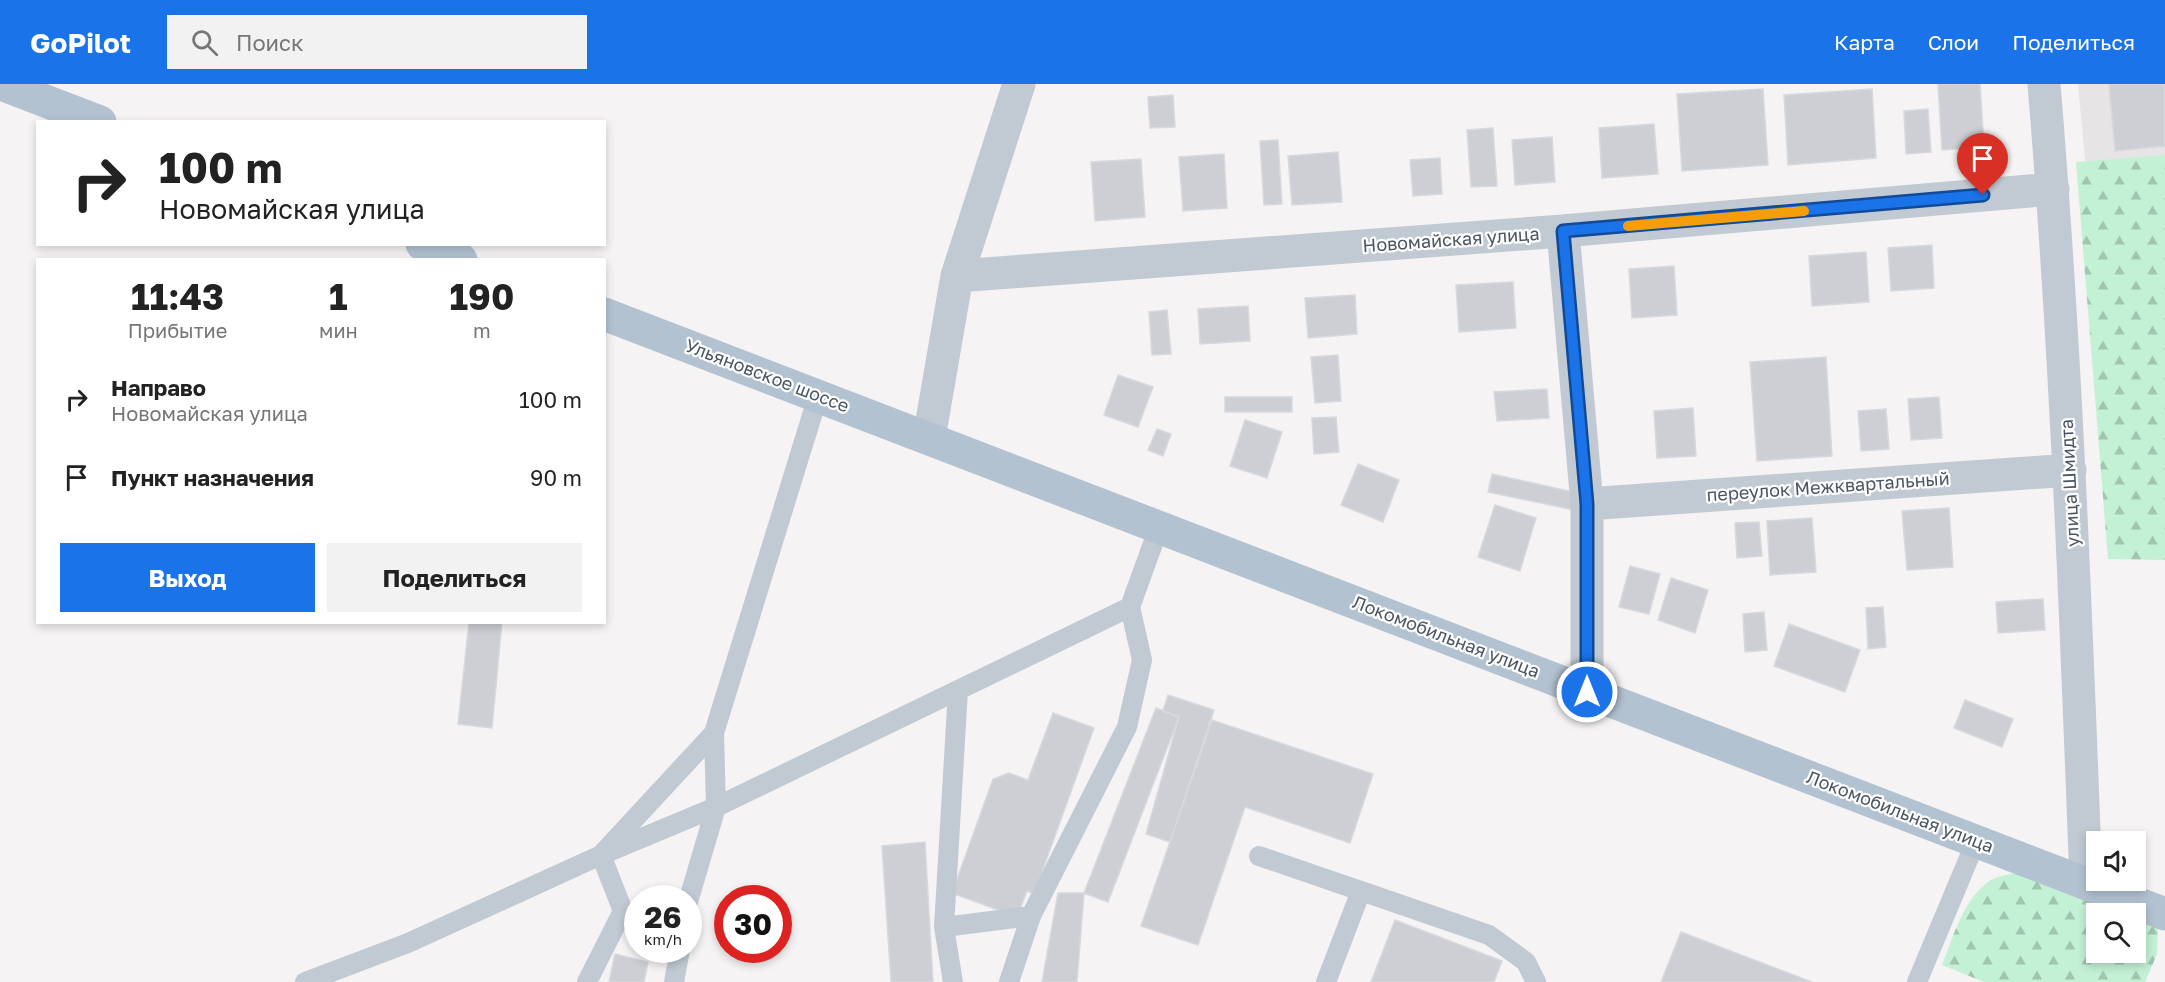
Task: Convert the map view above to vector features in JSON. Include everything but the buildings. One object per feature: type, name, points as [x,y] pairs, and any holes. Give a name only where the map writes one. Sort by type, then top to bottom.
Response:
[{"type":"main road","points":[[1,84],[95,120]]},
{"type":"main road","points":[[427,246],[456,258]]},
{"type":"main road","name":"Ульяновское шоссе","points":[[606,315],[929,438]]},
{"type":"main road","name":"Локомобильная улица","points":[[929,438],[2086,883]]},
{"type":"main road","name":"Локомобильная улица","points":[[2106,891],[2165,914]]},
{"type":"street","points":[[929,438],[957,276],[1019,84]]},
{"type":"street","name":"улица Шмидта","points":[[2044,84],[2053,189],[2070,471],[2086,883]]},
{"type":"street","name":"Новомайская улица","points":[[957,276],[1563,231],[2053,189]]},
{"type":"street","points":[[1563,231],[1587,504],[1587,692]]},
{"type":"street","name":"переулок Межквартальный","points":[[1587,504],[2070,471]]},
{"type":"lane","points":[[693,885],[716,807],[714,733],[818,396]]},
{"type":"lane","points":[[1009,982],[1031,916],[1127,727],[1142,660],[1130,607],[1160,527]]},
{"type":"lane","points":[[305,982],[408,943],[601,855],[716,807],[1130,607]]},
{"type":"lane","points":[[953,982],[944,927],[958,690]]},
{"type":"lane","points":[[601,855],[714,733]]},
{"type":"lane","points":[[1917,982],[1976,841]]},
{"type":"lane","points":[[587,982],[623,911],[601,855]]},
{"type":"lane","points":[[1259,856],[1488,935],[1526,962],[1536,982]]},
{"type":"lane","points":[[1326,982],[1361,891]]},
{"type":"lane","points":[[944,927],[1031,916]]},
{"type":"lane","points":[[675,982],[678,963]]},
{"type":"shaded area","points":[[2078,84],[2165,84],[2165,313],[2100,319]]},
{"type":"green space","points":[[2165,155],[2165,560],[2108,559],[2076,162]]},
{"type":"green space","points":[[2014,873],[2096,903],[2086,903],[2086,963],[2146,963],[2146,922],[2158,927],[2157,954],[2145,982],[1984,982],[1942,965],[1966,907],[1981,888],[1991,880]]},
{"type":"slow traffic","points":[[1628,226],[1804,211]]},
{"type":"route","points":[[1587,692],[1587,504],[1563,231],[1983,195]]}]
